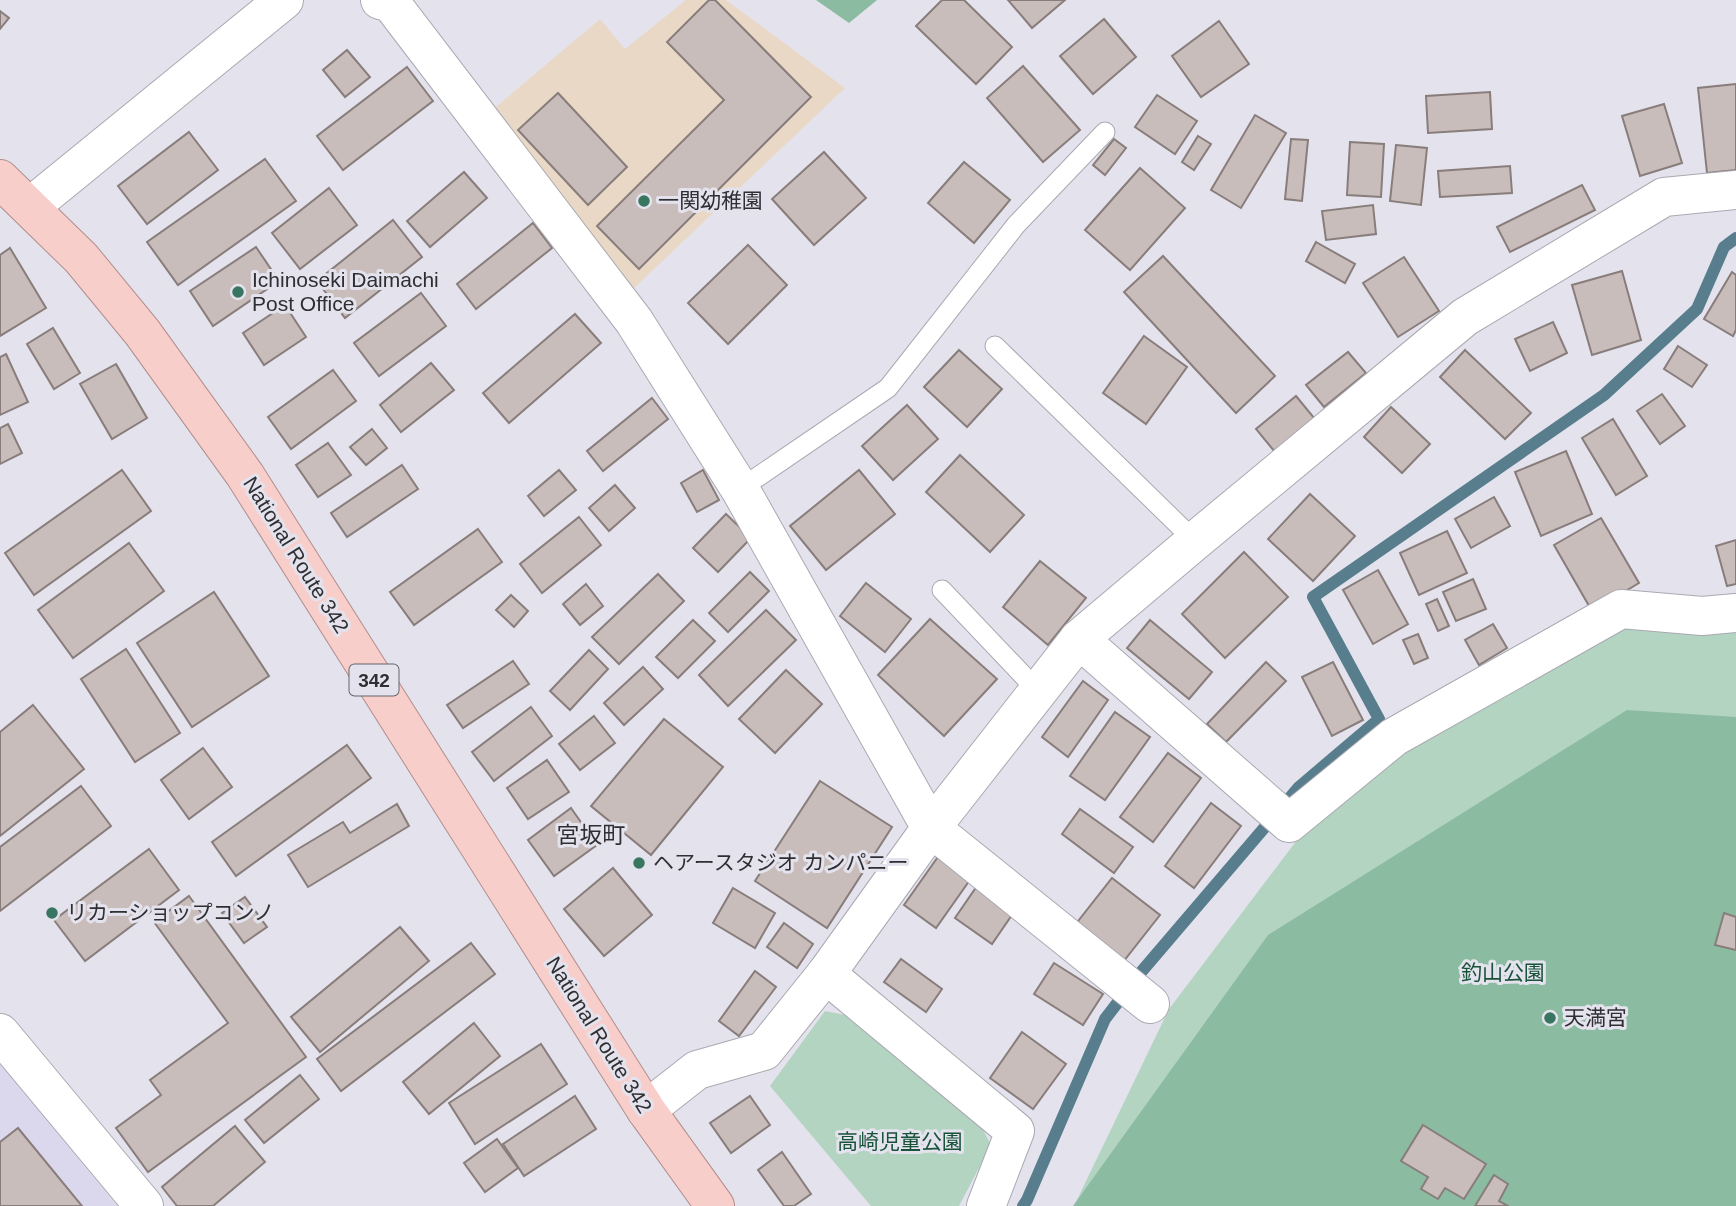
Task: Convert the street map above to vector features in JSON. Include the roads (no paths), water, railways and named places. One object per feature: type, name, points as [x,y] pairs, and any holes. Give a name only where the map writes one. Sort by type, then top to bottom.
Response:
[{"type":"highway","name":"National Route 342","points":[[0,179],[81,258],[142,332],[245,474],[646,1110],[715,1206]]},
{"type":"street","points":[[30,207],[284,0]]},
{"type":"street","points":[[380,0],[391,3],[634,321],[740,488],[931,828],[1150,1004]]},
{"type":"street","points":[[646,1110],[697,1070],[764,1051],[825,974],[931,828],[1079,639],[1195,541],[1465,317],[1664,197],[1736,190]]},
{"type":"street","points":[[1079,639],[1289,823],[1394,737],[1621,610],[1702,615],[1736,613]]},
{"type":"street","points":[[825,974],[1016,1131],[986,1206]]},
{"type":"street","points":[[0,1033],[144,1206]]},
{"type":"lane","points":[[740,488],[888,388],[1016,225],[1105,132]]},
{"type":"lane","points":[[995,346],[1195,541]]},
{"type":"lane","points":[[942,590],[1038,691]]},
{"type":"waterway","points":[[1023,1206],[1105,1019],[1142,971],[1299,787],[1379,719],[1313,597],[1604,395],[1697,309],[1724,247],[1736,238]]},
{"type":"place","name":"一関幼稚園","points":[[644,201]]},
{"type":"place","name":"Ichinoseki Daimachi Post Office","points":[[238,292]]},
{"type":"place","name":"ヘアースタジオ カンパニー","points":[[639,863]]},
{"type":"place","name":"リカーショップコンノ","points":[[52,913]]},
{"type":"place","name":"天満宮","points":[[1550,1018]]},
{"type":"district","name":"宮坂町","points":[[591,835]]},
{"type":"park label","name":"釣山公園","points":[[1503,973]]},
{"type":"park label","name":"高崎児童公園","points":[[900,1142]]}]
